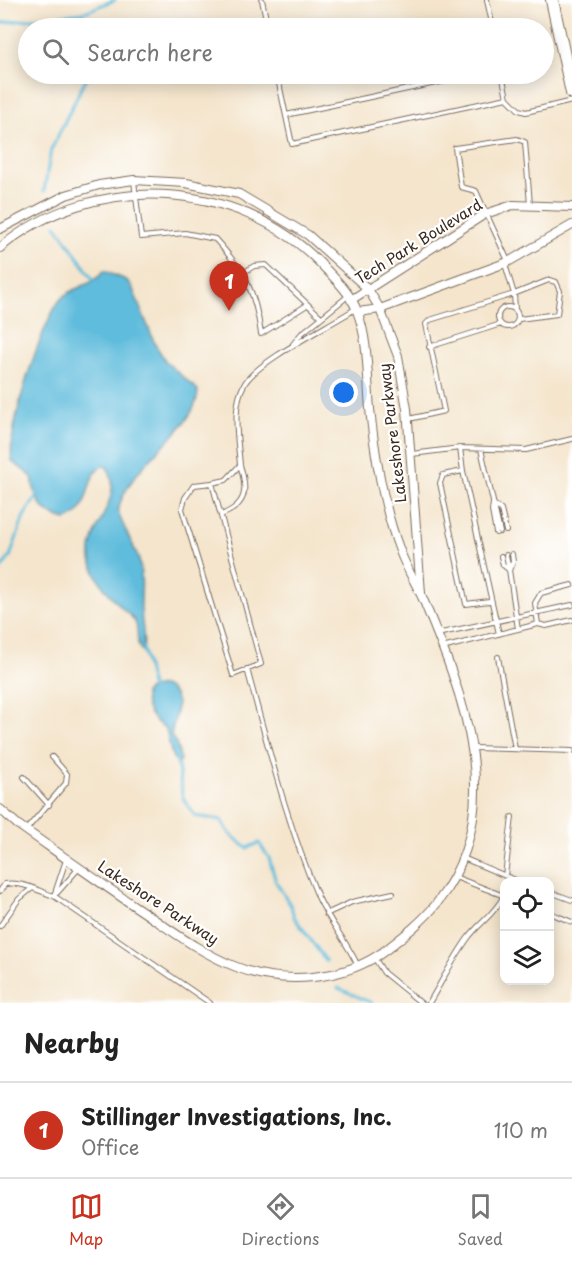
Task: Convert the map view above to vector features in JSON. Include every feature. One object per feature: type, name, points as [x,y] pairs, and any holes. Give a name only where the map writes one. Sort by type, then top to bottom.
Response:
[{"type":"main road","points":[[552,0],[572,93]]},
{"type":"street","name":"Lakeshore Parkway","points":[[0,229],[66,195],[99,185],[134,180],[186,183],[239,194],[308,235],[368,289],[380,309],[398,356],[408,419],[422,596]]},
{"type":"street","points":[[0,248],[43,218],[71,206],[135,194],[185,196],[237,209],[266,223],[305,248],[354,304],[380,309],[507,263],[572,225]]},
{"type":"street","name":"Tech Park Boulevard","points":[[354,304],[368,289],[485,214],[513,205],[572,207]]},
{"type":"street","name":"Lakeshore Parkway","points":[[0,809],[25,830],[193,946],[236,967],[264,975],[303,978],[330,974],[375,958],[418,924],[438,902],[454,877],[462,858],[476,799],[474,748],[464,711],[422,596],[400,552],[380,480],[354,304]]},
{"type":"lane","points":[[262,0],[266,18]]},
{"type":"lane","points":[[487,0],[491,18]]},
{"type":"lane","points":[[279,84],[292,144],[507,98]]},
{"type":"lane","points":[[286,115],[431,84]]},
{"type":"lane","points":[[504,84],[507,98],[519,110],[526,112],[572,101]]},
{"type":"lane","points":[[519,319],[515,309],[507,263],[476,191],[461,187],[455,148],[517,139],[525,142],[530,205]]},
{"type":"lane","points":[[134,180],[141,237],[185,233],[215,239],[242,274],[257,302],[261,334],[307,305]]},
{"type":"lane","points":[[242,274],[254,266],[266,265],[321,317]]},
{"type":"lane","points":[[408,419],[444,411],[429,347],[426,324],[429,320],[514,294],[549,280],[556,282],[560,291],[557,314],[519,319],[510,327],[501,324],[429,347]]},
{"type":"lane","points":[[501,324],[498,315],[508,296]]},
{"type":"lane","points":[[293,345],[301,334],[321,317],[354,304]]},
{"type":"lane","points":[[220,515],[241,504],[246,493],[240,465],[236,414],[245,383],[293,345],[354,304]]},
{"type":"lane","points":[[504,307],[515,309]]},
{"type":"lane","points":[[411,454],[460,448],[526,450],[572,439]]},
{"type":"lane","points":[[460,448],[489,601],[499,634]]},
{"type":"lane","points":[[481,449],[494,503],[498,533]]},
{"type":"lane","points":[[212,483],[261,664],[233,675],[182,509],[185,498],[194,485],[226,480],[240,465]]},
{"type":"lane","points":[[463,471],[443,475],[440,483],[466,604],[489,601]]},
{"type":"lane","points":[[494,503],[501,510],[506,531]]},
{"type":"lane","points":[[512,554],[513,562],[509,570],[518,629]]},
{"type":"lane","points":[[503,556],[503,565],[509,570]]},
{"type":"lane","points":[[538,624],[535,603],[541,593],[572,585]]},
{"type":"lane","points":[[436,634],[572,605]]},
{"type":"lane","points":[[441,649],[538,624],[546,626],[572,620]]},
{"type":"lane","points":[[498,657],[516,749]]},
{"type":"lane","points":[[247,669],[289,821],[326,914],[357,964]]},
{"type":"lane","points":[[474,748],[572,751]]},
{"type":"lane","points":[[25,830],[66,783],[67,774],[52,757]]},
{"type":"lane","points":[[24,777],[49,805]]},
{"type":"lane","points":[[462,858],[505,876],[512,817]]},
{"type":"lane","points":[[54,896],[66,859]]},
{"type":"lane","points":[[54,896],[80,868]]},
{"type":"lane","points":[[454,877],[500,894]]},
{"type":"lane","points":[[0,891],[6,884],[17,882],[54,896],[210,1003]]},
{"type":"lane","points":[[0,926],[19,899],[31,889]]},
{"type":"lane","points":[[326,914],[352,902],[393,893]]},
{"type":"lane","points":[[554,894],[572,900]]},
{"type":"lane","points":[[429,1003],[452,961],[470,936],[494,914],[500,903]]},
{"type":"lane","points":[[554,915],[572,922]]},
{"type":"lane","points":[[375,958],[384,973],[421,1003]]},
{"type":"water","points":[[104,271],[126,280],[132,287],[155,344],[166,362],[198,390],[195,405],[187,419],[136,476],[125,492],[118,510],[140,566],[143,652],[140,649],[134,620],[103,586],[95,573],[91,559],[94,535],[112,490],[112,479],[107,467],[101,466],[95,473],[84,504],[74,516],[66,520],[45,510],[35,493],[32,477],[12,461],[14,427],[20,403],[35,354],[52,313],[65,295],[93,281]]},
{"type":"water","points":[[163,686],[170,690],[177,701],[171,736],[176,743],[181,760],[178,764],[172,756],[166,729],[153,718],[146,705],[145,693],[151,688]]},
{"type":"waterway","points":[[41,18],[82,13],[115,0]]},
{"type":"waterway","points":[[82,13],[84,18]]},
{"type":"waterway","points":[[0,23],[18,21]]},
{"type":"waterway","points":[[44,191],[51,150],[83,84]]},
{"type":"waterway","points":[[56,225],[95,282]]},
{"type":"waterway","points":[[0,570],[10,557],[24,516],[38,495]]},
{"type":"waterway","points":[[143,648],[152,691]]},
{"type":"waterway","points":[[177,761],[183,798],[195,816],[221,820],[231,835],[247,848],[259,843],[269,858],[276,882],[291,906],[294,917],[326,961]]},
{"type":"waterway","points":[[338,988],[372,1003]]},
{"type":"place","name":"Stillinger Investigations, Inc.","points":[[229,311]]}]
